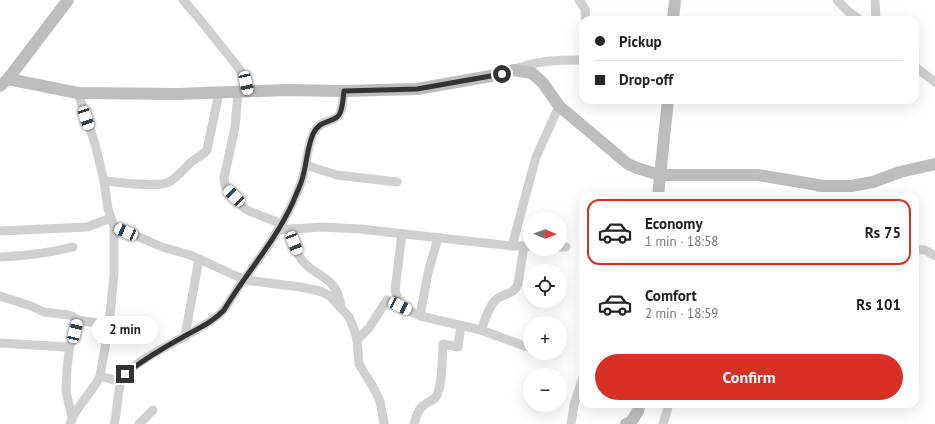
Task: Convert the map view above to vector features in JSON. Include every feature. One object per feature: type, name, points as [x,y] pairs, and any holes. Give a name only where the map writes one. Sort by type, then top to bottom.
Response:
[{"type":"street","points":[[68,0],[3,81],[78,93],[178,94],[285,90],[344,91],[417,89],[514,70],[536,62],[579,60]]},
{"type":"street","points":[[183,0],[238,67],[243,76],[243,92],[224,178],[225,185],[228,190],[249,211],[280,227],[293,229],[322,227],[360,229],[523,246]]},
{"type":"street","points":[[579,0],[585,10],[586,16]]},
{"type":"street","points":[[673,16],[675,0]]},
{"type":"street","points":[[837,0],[854,16]]},
{"type":"street","points":[[875,0],[876,16]]},
{"type":"street","points":[[919,69],[935,82]]},
{"type":"street","points":[[514,70],[532,73],[543,84],[559,106],[628,164],[660,175],[758,176],[822,191],[873,182],[900,172],[935,164]]},
{"type":"street","points":[[114,424],[121,382],[125,374],[135,366],[217,318],[245,280],[280,227],[303,176],[308,150],[313,135],[319,125],[339,115],[344,91]]},
{"type":"street","points":[[71,420],[97,383],[100,376],[109,325],[114,274],[112,222],[104,181],[95,144],[78,93]]},
{"type":"street","points":[[104,181],[139,184],[163,184],[172,180],[191,162],[203,155],[207,150],[219,93]]},
{"type":"street","points":[[658,192],[668,104]]},
{"type":"street","points":[[512,246],[536,157],[559,106]]},
{"type":"street","points":[[305,165],[337,175],[396,182]]},
{"type":"street","points":[[0,231],[87,227],[112,222],[162,247],[190,255],[245,280],[300,287],[320,291],[330,296],[342,307],[349,317],[357,340],[359,364],[380,401],[384,424]]},
{"type":"street","points":[[293,229],[294,243],[298,255],[309,266],[335,286],[340,297],[342,307]]},
{"type":"street","points":[[402,234],[395,290],[400,306],[420,316],[481,330],[523,345]]},
{"type":"street","points":[[420,316],[428,273],[438,238]]},
{"type":"street","points":[[0,257],[44,254],[74,247]]},
{"type":"street","points":[[919,249],[924,250],[935,256]]},
{"type":"street","points":[[481,330],[492,304],[498,298],[516,289],[525,256]]},
{"type":"street","points":[[185,336],[199,259]]},
{"type":"street","points":[[0,296],[32,306],[44,312],[68,315],[78,320],[109,325]]},
{"type":"street","points":[[357,340],[369,328],[387,300]]},
{"type":"street","points":[[71,420],[66,392],[67,368],[70,345],[78,320]]},
{"type":"street","points":[[414,424],[416,416],[423,405],[435,398],[437,394],[442,372],[443,344],[458,347],[461,326]]},
{"type":"street","points":[[0,343],[66,347],[70,345]]},
{"type":"street","points":[[100,376],[121,382]]},
{"type":"street","points":[[571,424],[574,405],[579,389]]},
{"type":"street","points":[[630,423],[639,408]]},
{"type":"street","points":[[663,424],[668,408]]},
{"type":"street","points":[[139,424],[153,410]]},
{"type":"route","points":[[125,374],[163,348],[217,318],[224,310],[268,247],[282,224],[293,202],[303,176],[308,150],[313,135],[319,125],[339,115],[344,91],[417,89],[502,74]]}]
